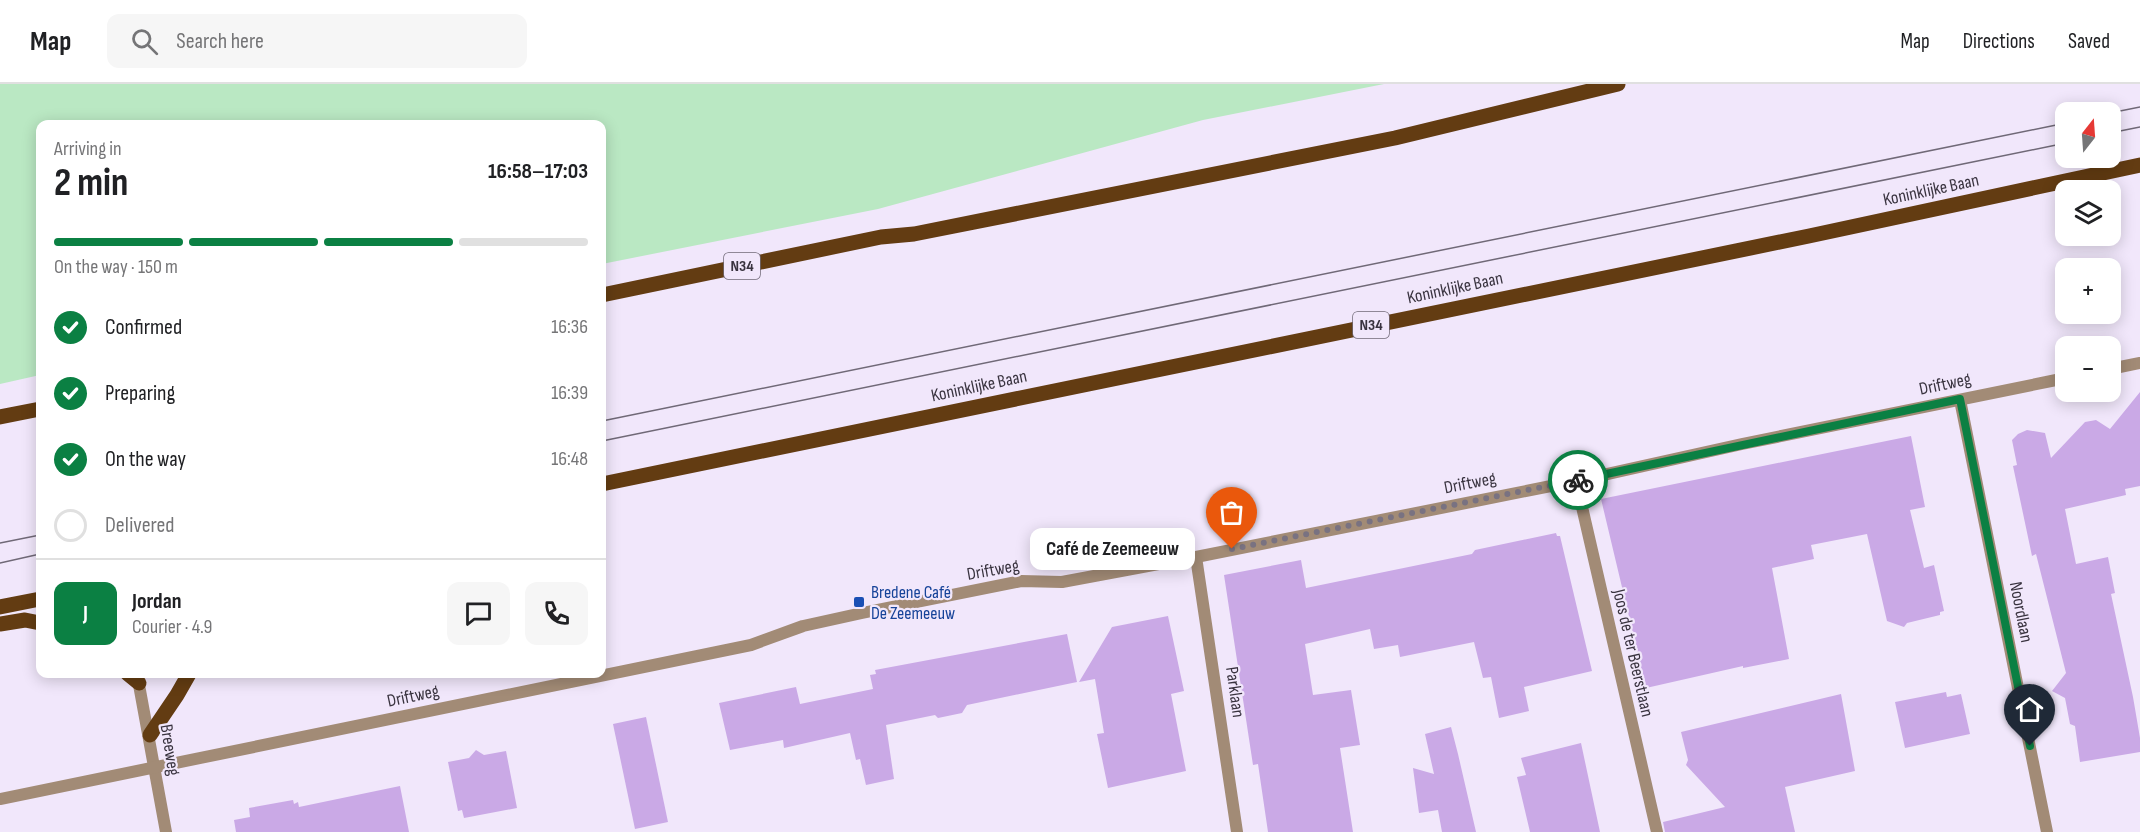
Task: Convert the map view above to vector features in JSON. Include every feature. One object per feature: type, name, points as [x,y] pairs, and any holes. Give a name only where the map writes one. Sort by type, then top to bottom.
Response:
[{"type":"main road","name":"N34","points":[[606,294],[881,237],[914,234],[1395,138],[1618,84]]},
{"type":"main road","name":"Koninklijke Baan","points":[[606,483],[1809,236],[2140,165]]},
{"type":"main road","points":[[0,417],[36,410]]},
{"type":"main road","points":[[0,607],[36,599]]},
{"type":"main road","points":[[0,624],[25,620],[36,622]]},
{"type":"main road","points":[[150,735],[187,678]]},
{"type":"street","points":[[2121,367],[2140,363]]},
{"type":"street","name":"Driftweg","points":[[606,675],[751,645],[803,626],[862,613],[1022,581],[1062,582],[1196,557],[1576,481],[2055,380]]},
{"type":"street","name":"Noordlaan","points":[[1960,399],[2048,832]]},
{"type":"street","name":"Joos de ter Beerstlaan","points":[[1576,481],[1657,832]]},
{"type":"street","name":"Parklaan","points":[[1196,557],[1237,832]]},
{"type":"street","name":"Breeweg","points":[[135,678],[150,735],[166,832]]},
{"type":"street","name":"Driftweg","points":[[0,799],[590,678]]},
{"type":"green space","points":[[0,84],[1384,84],[1203,120],[878,209],[606,263],[606,120],[36,120],[36,376],[0,384]]},
{"type":"building","points":[[2140,392],[2140,486],[2125,489],[2126,495],[2065,509],[2076,564],[2108,557],[2115,593],[2111,594],[2133,697],[2140,752],[2080,762],[2075,726],[2070,724],[2065,698],[2052,691],[2066,673],[2036,554],[2032,556],[2013,466],[2017,465],[2012,440],[2027,430],[2045,433],[2051,458],[2085,422],[2096,420],[2110,429]]},
{"type":"building","points":[[1911,436],[1925,507],[1910,510],[1924,568],[1934,565],[1944,611],[1940,612],[1940,615],[1907,623],[1904,627],[1887,621],[1867,534],[1811,545],[1814,559],[1772,568],[1789,659],[1743,668],[1743,666],[1646,688],[1601,499]]},
{"type":"building","points":[[1556,533],[1560,536],[1592,671],[1524,687],[1529,711],[1499,718],[1491,677],[1483,678],[1474,642],[1400,657],[1398,645],[1374,649],[1370,629],[1305,644],[1313,695],[1351,690],[1360,745],[1340,748],[1353,832],[1268,832],[1258,764],[1253,765],[1224,575],[1301,560],[1306,588],[1472,554],[1475,550]]},
{"type":"building","points":[[1168,616],[1184,691],[1171,694],[1186,771],[1108,788],[1097,734],[1104,733],[1095,679],[1079,682],[1112,627]]},
{"type":"building","points":[[1067,634],[1077,682],[967,705],[962,713],[938,718],[935,715],[886,725],[894,779],[866,785],[860,759],[856,760],[850,733],[784,748],[783,740],[730,750],[719,703],[796,687],[800,704],[873,689],[870,675],[876,674],[875,670]]},
{"type":"building","points":[[1946,692],[1947,697],[1961,694],[1970,734],[1905,748],[1895,702]]},
{"type":"building","points":[[1841,694],[1855,771],[1785,787],[1795,832],[1665,832],[1663,822],[1725,807],[1686,765],[1688,760],[1681,732]]},
{"type":"building","points":[[646,717],[668,822],[635,829],[613,724]]},
{"type":"building","points":[[1451,727],[1476,832],[1442,832],[1438,810],[1419,813],[1413,768],[1434,774],[1425,734]]},
{"type":"building","points":[[1581,743],[1600,832],[1530,832],[1517,777],[1526,775],[1521,758]]},
{"type":"building","points":[[476,750],[484,755],[506,751],[517,808],[464,818],[462,810],[458,811],[448,762],[469,758]]},
{"type":"building","points":[[400,786],[409,832],[236,832],[234,820],[250,817],[249,808],[293,800],[294,804],[298,802],[299,807]]},
{"type":"tram line","points":[[2121,111],[2140,107]]},
{"type":"tram line","points":[[606,420],[2055,125]]},
{"type":"tram line","points":[[2121,131],[2140,127]]},
{"type":"tram line","points":[[606,440],[2055,145]]},
{"type":"tram line","points":[[0,543],[36,536]]},
{"type":"tram line","points":[[0,563],[36,555]]},
{"type":"way so far","points":[[1232,549],[1578,480]]},
{"type":"place","name":"Café de Zeemeeuw","points":[[1232,549]]},
{"type":"place","name":"Bredene Café De Zeemeeuw","points":[[859,602]]},
{"type":"route","points":[[1578,480],[1960,399],[2030,746]]}]
